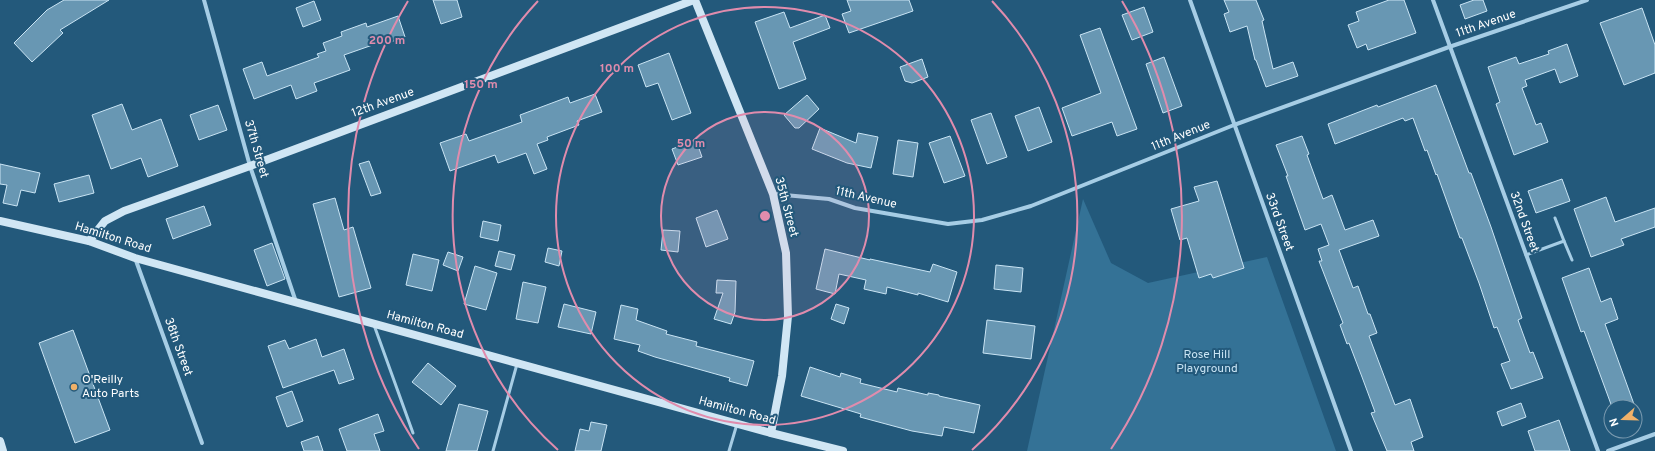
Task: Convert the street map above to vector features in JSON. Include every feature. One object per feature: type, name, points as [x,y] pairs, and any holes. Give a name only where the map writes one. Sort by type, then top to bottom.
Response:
[{"type":"street","name":"37th Street","points":[[204,0],[250,166],[296,302]]},
{"type":"street","name":"12th Avenue","points":[[89,241],[105,221],[124,211],[250,166],[694,0]]},
{"type":"street","name":"35th Street","points":[[694,0],[773,194],[786,253],[788,316],[782,376],[771,433]]},
{"type":"street","name":"33rd Street","points":[[1190,0],[1351,451]]},
{"type":"street","name":"32nd Street","points":[[1433,0],[1598,451]]},
{"type":"street","name":"11th Avenue","points":[[773,194],[829,199],[855,208],[948,224],[982,220],[1031,206],[1234,126],[1449,47],[1588,0]]},
{"type":"street","name":"Hamilton Road","points":[[0,221],[89,241],[135,258],[737,424],[843,451]]},
{"type":"street","name":"38th Street","points":[[135,258],[202,443]]},
{"type":"street","points":[[1608,451],[1655,434]]},
{"type":"street","points":[[0,441],[3,451]]},
{"type":"lane","points":[[1556,218],[1572,260]]},
{"type":"lane","points":[[1526,255],[1564,241]]},
{"type":"lane","points":[[373,323],[413,433]]},
{"type":"lane","points":[[493,451],[517,363]]},
{"type":"lane","points":[[729,451],[737,424]]},
{"type":"green space","name":"Rose Hill Playground","points":[[1083,199],[1111,263],[1148,283],[1267,257],[1336,451],[1027,451]]},
{"type":"building","points":[[64,0],[109,0],[60,30],[63,33],[32,62],[14,43],[47,10]]},
{"type":"building","points":[[433,0],[457,0],[462,17],[441,24]]},
{"type":"building","points":[[847,0],[909,0],[913,11],[849,33],[842,14],[851,11]]},
{"type":"building","points":[[1224,0],[1256,0],[1264,20],[1262,21],[1273,69],[1293,62],[1298,76],[1266,87],[1255,60],[1247,26],[1230,32],[1224,14],[1229,12]]},
{"type":"building","points":[[1389,0],[1404,0],[1416,33],[1368,50],[1366,44],[1357,48],[1348,25],[1359,21],[1356,12]]},
{"type":"building","points":[[1474,0],[1483,0],[1487,11],[1465,19],[1460,5]]},
{"type":"building","points":[[314,1],[321,20],[303,27],[296,8]]},
{"type":"building","points":[[1144,7],[1153,32],[1132,40],[1122,15]]},
{"type":"building","points":[[1642,8],[1655,45],[1655,73],[1624,85],[1600,23]]},
{"type":"building","points":[[784,12],[790,28],[825,15],[830,28],[793,42],[806,79],[779,89],[755,22]]},
{"type":"building","points":[[398,16],[405,37],[385,44],[384,41],[344,55],[350,70],[314,83],[317,91],[296,99],[291,85],[254,99],[243,69],[262,62],[267,76],[319,57],[317,54],[326,51],[323,43],[342,36],[341,32],[366,23],[367,27]]},
{"type":"building","points":[[1100,28],[1137,129],[1117,136],[1112,122],[1072,136],[1062,108],[1101,93],[1080,35]]},
{"type":"building","points":[[1567,44],[1578,76],[1560,83],[1555,69],[1525,80],[1527,86],[1522,88],[1536,125],[1541,123],[1548,142],[1514,155],[1496,104],[1500,102],[1488,67],[1516,57],[1519,64],[1549,54],[1548,51]]},
{"type":"building","points":[[669,53],[691,113],[672,120],[658,83],[646,87],[638,65]]},
{"type":"building","points":[[1164,57],[1182,106],[1163,113],[1146,64]]},
{"type":"building","points":[[922,59],[928,77],[912,83],[905,81],[900,67]]},
{"type":"building","points":[[1436,85],[1491,227],[1522,318],[1518,320],[1530,353],[1533,352],[1543,378],[1511,389],[1501,364],[1510,361],[1497,327],[1494,328],[1462,238],[1460,238],[1437,174],[1436,175],[1427,150],[1425,151],[1413,118],[1405,121],[1403,118],[1335,144],[1328,124],[1377,105],[1378,107]]},
{"type":"building","points":[[595,94],[602,112],[577,121],[579,125],[547,137],[548,140],[537,144],[547,169],[534,174],[526,153],[498,163],[495,155],[450,171],[440,143],[466,134],[469,141],[522,122],[520,115],[568,97],[570,103]]},
{"type":"building","points":[[807,95],[819,109],[799,128],[795,128],[784,115]]},
{"type":"building","points":[[122,104],[132,130],[161,119],[178,166],[148,177],[141,158],[111,169],[92,115]]},
{"type":"building","points":[[218,105],[227,130],[199,140],[190,115]]},
{"type":"building","points":[[1039,107],[1052,142],[1028,151],[1015,116]]},
{"type":"building","points":[[991,113],[1007,157],[987,164],[971,120]]},
{"type":"building","points":[[820,128],[856,143],[858,133],[878,137],[871,168],[847,163],[812,149]]},
{"type":"building","points":[[950,136],[965,176],[944,183],[929,143]]},
{"type":"building","points":[[1302,136],[1309,154],[1307,155],[1323,199],[1332,195],[1345,230],[1373,220],[1379,236],[1339,250],[1353,288],[1358,286],[1368,314],[1370,314],[1377,333],[1369,336],[1395,405],[1410,399],[1423,437],[1411,442],[1414,451],[1387,451],[1371,413],[1375,412],[1349,343],[1347,344],[1340,325],[1343,323],[1319,261],[1322,261],[1318,249],[1329,245],[1321,224],[1305,230],[1286,176],[1288,176],[1276,145]]},
{"type":"building","points":[[696,140],[702,157],[678,165],[672,149]]},
{"type":"building","points":[[898,140],[918,143],[913,177],[893,174]]},
{"type":"building","points":[[369,161],[381,193],[371,196],[359,164]]},
{"type":"building","points":[[0,164],[40,173],[35,193],[21,190],[17,206],[3,203],[7,185],[0,184]]},
{"type":"building","points":[[89,175],[94,193],[59,202],[54,184]]},
{"type":"building","points":[[1562,179],[1570,201],[1536,213],[1528,191]]},
{"type":"building","points":[[1217,181],[1244,268],[1213,278],[1211,274],[1199,278],[1187,238],[1180,240],[1171,209],[1199,201],[1194,187]]},
{"type":"building","points":[[1606,197],[1615,222],[1655,208],[1655,227],[1621,239],[1624,245],[1591,257],[1574,209]]},
{"type":"building","points":[[335,198],[344,230],[353,227],[371,288],[339,297],[313,204]]},
{"type":"building","points":[[204,206],[211,225],[173,239],[166,219]]},
{"type":"building","points":[[717,210],[728,239],[706,247],[696,218]]},
{"type":"building","points":[[483,221],[501,225],[498,241],[480,237]]},
{"type":"building","points":[[663,230],[680,231],[678,252],[661,250]]},
{"type":"building","points":[[272,243],[285,279],[267,286],[254,250]]},
{"type":"building","points":[[548,248],[562,251],[559,266],[545,262]]},
{"type":"building","points":[[825,249],[930,272],[933,264],[957,272],[948,302],[918,293],[918,295],[887,287],[886,294],[864,289],[866,280],[839,274],[835,294],[816,289]]},
{"type":"building","points":[[499,251],[515,255],[511,270],[495,266]]},
{"type":"building","points":[[448,252],[463,257],[458,271],[443,265]]},
{"type":"building","points":[[413,254],[439,260],[432,291],[406,285]]},
{"type":"building","points":[[996,265],[1023,268],[1021,292],[994,289]]},
{"type":"building","points":[[475,266],[497,273],[486,310],[464,304]]},
{"type":"building","points":[[1589,268],[1601,302],[1611,298],[1618,319],[1605,324],[1632,399],[1609,399],[1584,331],[1581,332],[1562,278]]},
{"type":"building","points":[[717,280],[736,281],[735,312],[731,324],[714,319],[723,293],[716,293]]},
{"type":"building","points":[[523,282],[546,287],[538,323],[516,319]]},
{"type":"building","points":[[564,304],[596,312],[591,334],[558,327]]},
{"type":"building","points":[[836,304],[849,308],[844,324],[831,319]]},
{"type":"building","points":[[621,305],[638,309],[636,320],[667,331],[666,334],[697,342],[696,346],[754,361],[747,386],[729,381],[730,378],[638,351],[640,345],[614,339]]},
{"type":"building","points":[[987,320],[1035,326],[1031,359],[983,353]]},
{"type":"building","name":"O'Reilly Auto Parts","points":[[73,330],[110,430],[75,443],[39,343]]},
{"type":"building","points":[[316,339],[322,357],[344,349],[354,379],[339,384],[334,370],[283,388],[268,346],[285,340],[289,349]]},
{"type":"building","points":[[428,363],[456,386],[441,405],[412,382]]},
{"type":"building","points":[[810,367],[840,377],[841,373],[861,379],[860,383],[897,392],[898,388],[928,395],[928,393],[939,395],[980,405],[974,433],[944,427],[942,436],[912,431],[860,417],[861,414],[801,396]]},
{"type":"building","points":[[292,391],[303,421],[287,427],[276,397]]},
{"type":"building","points":[[1521,403],[1526,417],[1502,426],[1497,412]]},
{"type":"building","points":[[459,404],[488,411],[477,451],[446,451]]},
{"type":"building","points":[[378,414],[384,431],[374,434],[380,451],[347,451],[339,429]]},
{"type":"building","points":[[1559,420],[1570,451],[1535,451],[1528,431]]},
{"type":"building","points":[[591,422],[607,425],[601,451],[575,451],[580,429],[589,431]]},
{"type":"building","points":[[318,436],[323,451],[304,451],[301,442]]},
{"type":"place","name":"O'Reilly Auto Parts","points":[[74,387]]}]
